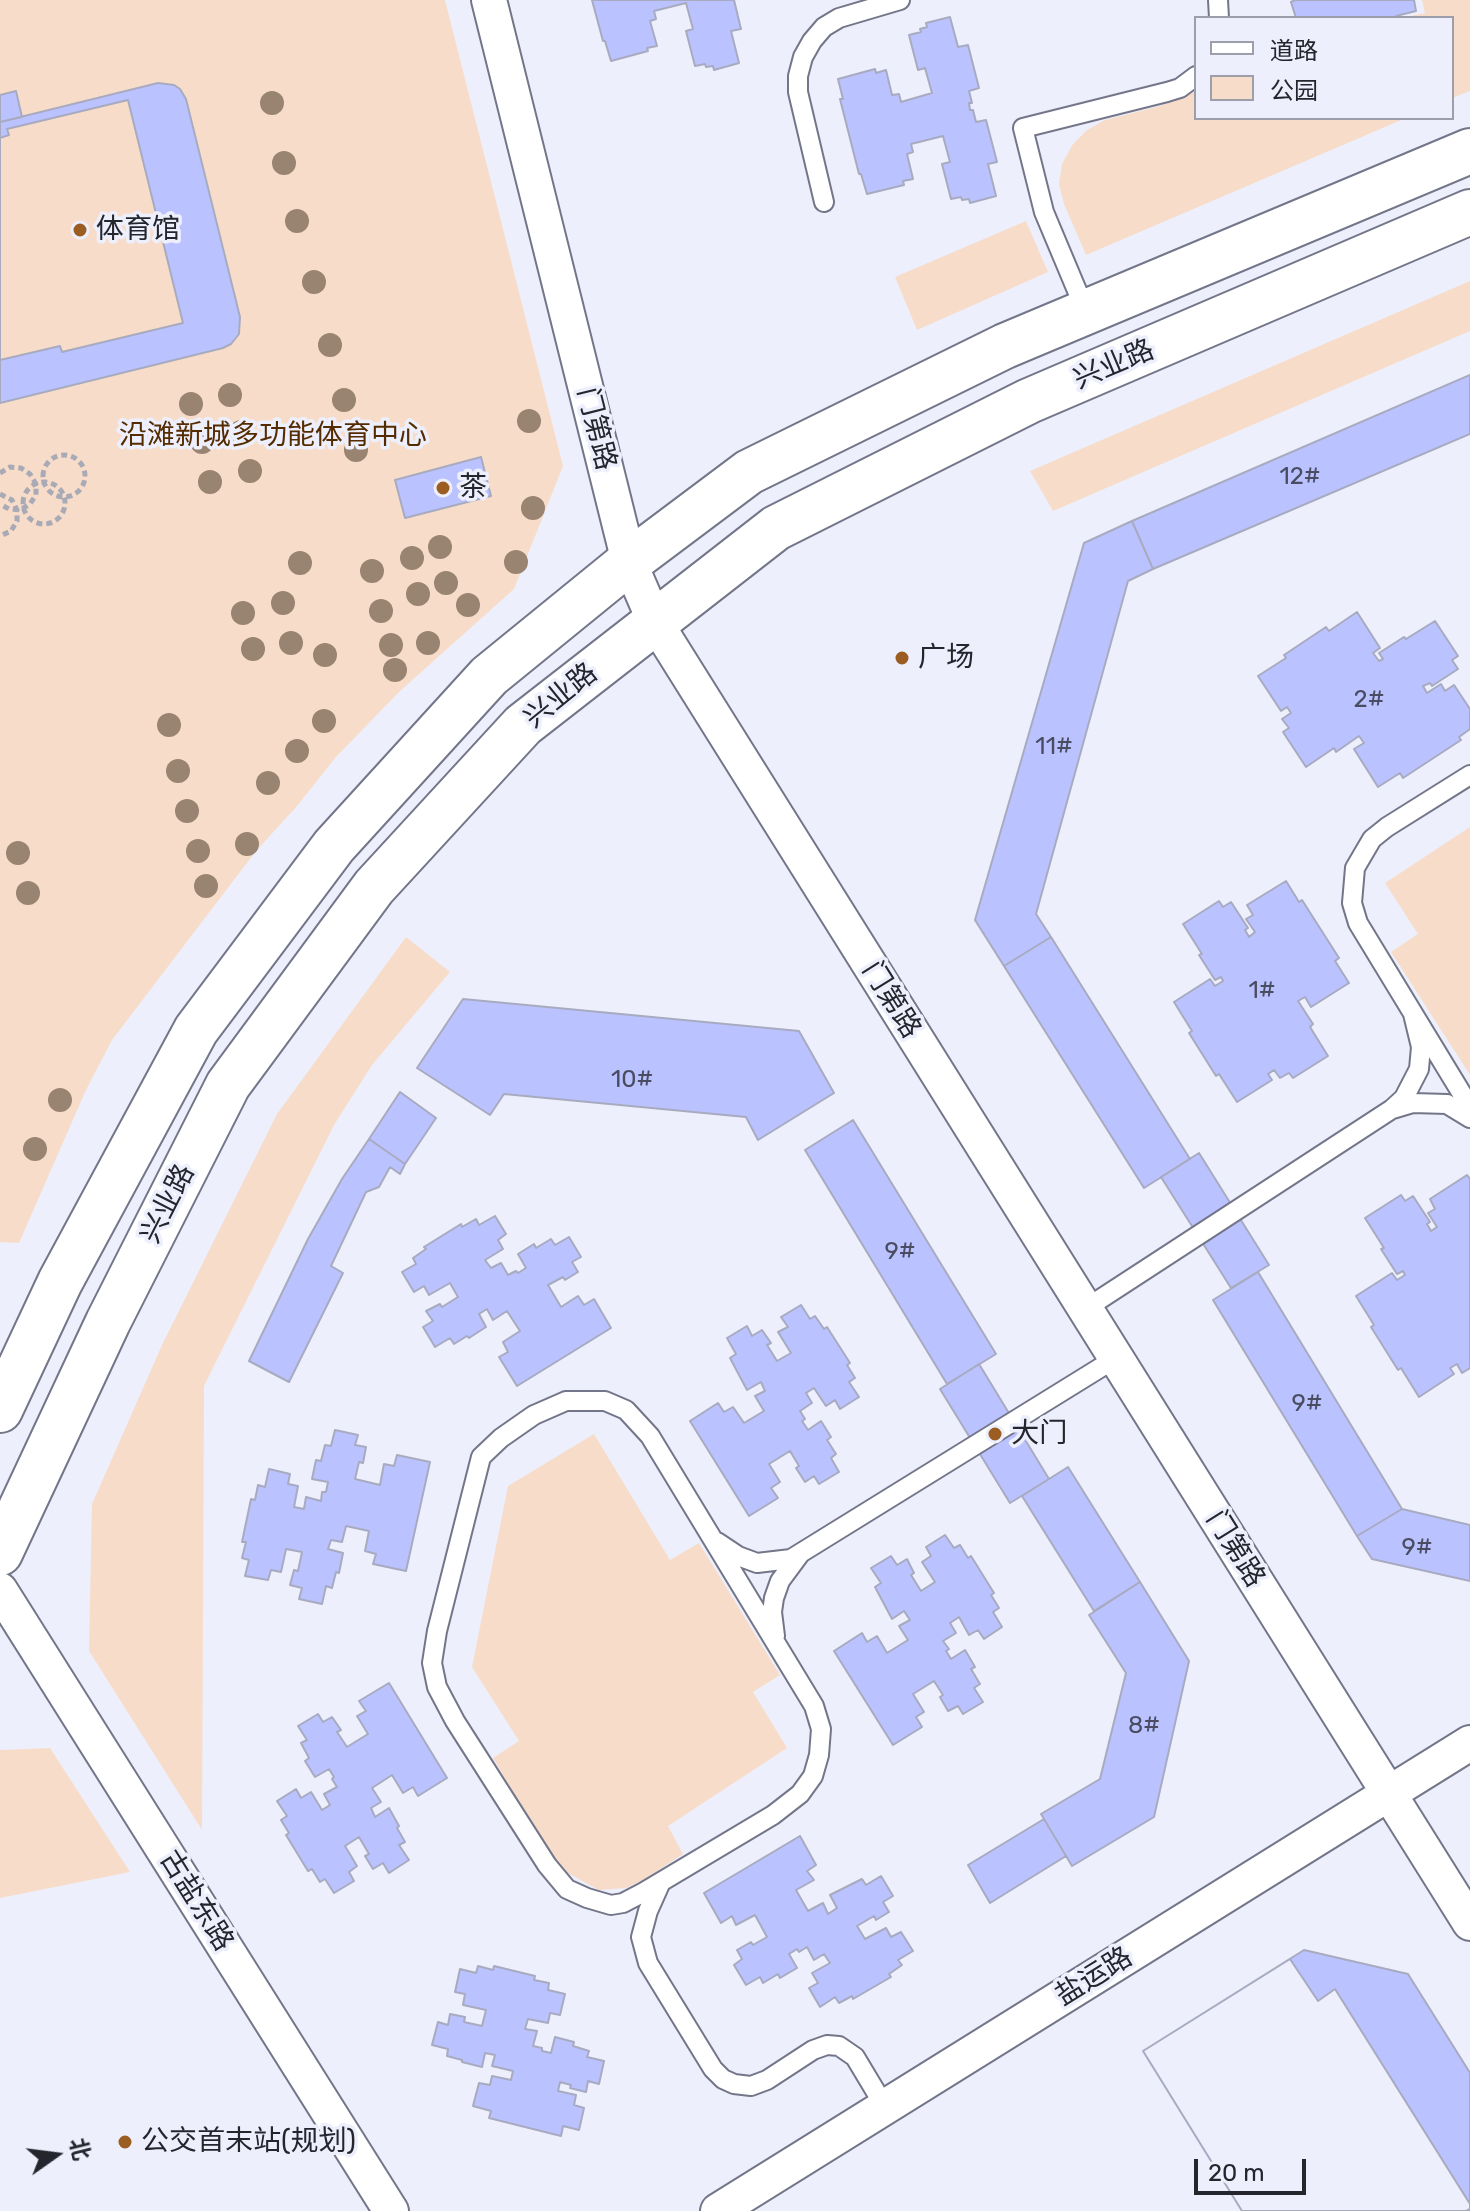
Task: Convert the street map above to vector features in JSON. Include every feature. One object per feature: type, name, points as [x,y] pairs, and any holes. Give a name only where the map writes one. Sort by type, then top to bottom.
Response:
[{"type":"street","name":"门第路","points":[[489,0],[629,562],[655,622],[1470,1923]]},
{"type":"street","name":"兴业路","points":[[0,1410],[60,1282],[196,1030],[334,846],[489,676],[629,562],[749,472],[1005,346],[1470,151]]},
{"type":"street","name":"兴业路","points":[[0,1553],[108,1322],[228,1085],[374,887],[523,725],[776,528],[1029,401],[1470,212]]},
{"type":"street","name":"古盐东路","points":[[0,1590],[391,2211]]},
{"type":"street","name":"盐运路","points":[[718,2211],[1470,1743]]},
{"type":"lane","points":[[824,202],[798,92],[803,57],[837,9],[900,0]]},
{"type":"lane","points":[[1086,312],[1044,212],[1023,128],[1167,92],[1180,88],[1194,78]]},
{"type":"lane","points":[[1470,775],[1372,839],[1355,868],[1352,885],[1352,903],[1358,923],[1470,1107]]},
{"type":"lane","points":[[1085,1309],[1392,1109],[1404,1098],[1419,1069],[1421,1047],[1413,1014]]},
{"type":"lane","points":[[1392,1109],[1413,1103],[1447,1104],[1470,1118]]},
{"type":"lane","points":[[711,1538],[738,1556],[757,1563],[791,1559],[1116,1358]]},
{"type":"lane","points":[[566,1401],[605,1401],[626,1410],[650,1436],[711,1538],[814,1706],[821,1729],[813,1776],[800,1794],[773,1815],[623,1903],[611,1905],[587,1898],[567,1889],[547,1865],[455,1721],[437,1687],[432,1663],[437,1631],[481,1457],[501,1438],[534,1415],[566,1401]]},
{"type":"lane","points":[[780,1650],[773,1629],[774,1598],[780,1581],[802,1552]]},
{"type":"lane","points":[[661,1882],[641,1937],[648,1963],[713,2069],[734,2084],[751,2086],[767,2080],[813,2050],[827,2045],[839,2046],[855,2057],[885,2107]]},
{"type":"path","points":[[59,455],[70,455],[79,461],[84,471],[85,482],[79,491],[69,497],[58,497],[48,491],[42,481],[43,470],[49,460],[59,455]]},
{"type":"path","points":[[0,473],[10,467],[21,468],[30,474],[36,484],[36,495],[30,504],[20,510],[0,504]]},
{"type":"path","points":[[39,482],[50,482],[60,488],[65,498],[65,509],[59,518],[49,524],[29,518],[23,508],[23,497],[29,487],[39,482]]},
{"type":"path","points":[[0,494],[12,500],[17,510],[17,521],[11,531],[0,536]]},
{"type":"green space","name":"沿滩新城多功能体育中心","points":[[0,0],[445,0],[563,466],[514,589],[399,692],[336,757],[256,851],[112,1040],[86,1090],[19,1243],[0,1242]]},
{"type":"green space","points":[[1422,0],[1470,0],[1470,91],[1454,97],[1454,16],[1411,16],[1425,13]]},
{"type":"green space","points":[[1194,91],[1194,120],[1401,120],[1086,255],[1064,204],[1059,184],[1062,164],[1073,144],[1087,130],[1105,120],[1160,106]]},
{"type":"green space","points":[[1026,221],[1048,272],[917,330],[895,277]]},
{"type":"green space","points":[[1470,281],[1470,331],[1053,511],[1030,471]]},
{"type":"green space","points":[[1470,827],[1470,1075],[1391,952],[1418,934],[1385,883]]},
{"type":"green space","points":[[406,937],[450,972],[372,1065],[334,1125],[204,1386],[202,1830],[89,1651],[92,1504],[162,1345],[277,1114]]},
{"type":"green space","points":[[594,1434],[670,1560],[699,1543],[780,1675],[753,1692],[787,1748],[668,1826],[683,1854],[626,1888],[599,1890],[562,1870],[493,1758],[519,1741],[472,1667],[508,1486]]},
{"type":"green space","points":[[50,1748],[130,1872],[0,1898],[0,1750]]},
{"type":"building","points":[[592,0],[734,0],[741,29],[731,31],[739,63],[714,70],[713,66],[706,67],[705,64],[695,66],[686,31],[693,29],[686,3],[654,11],[656,19],[650,21],[657,46],[611,61]]},
{"type":"building","points":[[1414,0],[1416,11],[1396,16],[1295,16],[1291,2]]},
{"type":"building","points":[[950,17],[958,47],[968,45],[979,88],[969,91],[970,110],[973,110],[976,122],[986,120],[997,162],[988,164],[996,196],[970,203],[969,199],[962,200],[961,197],[951,199],[942,164],[950,162],[943,136],[911,144],[913,152],[907,154],[913,179],[903,181],[904,185],[867,194],[840,99],[843,99],[838,79],[875,69],[876,73],[886,70],[892,95],[899,94],[901,102],[932,93],[925,68],[918,70],[909,35],[921,32],[920,29],[927,27],[926,23]]},
{"type":"building","name":"体育馆","points":[[158,83],[174,85],[186,99],[240,317],[239,334],[223,348],[0,403],[0,122]]},
{"type":"building","points":[[16,91],[22,117],[0,122],[0,95]]},
{"type":"building","name":"体育馆","points":[[128,100],[183,323],[62,352],[60,346],[0,360],[0,138],[9,135],[7,129]]},
{"type":"building","points":[[1470,375],[1470,434],[1153,569],[1132,521]]},
{"type":"building","name":"茶","points":[[481,457],[491,496],[405,518],[395,480]]},
{"type":"building","points":[[1132,521],[1153,569],[1128,581],[1036,914],[1051,937],[1004,966],[975,920],[1084,543]]},
{"type":"building","points":[[1357,612],[1380,648],[1373,653],[1379,661],[1383,659],[1379,653],[1435,621],[1458,656],[1452,660],[1458,669],[1432,686],[1430,683],[1423,686],[1427,693],[1441,684],[1445,691],[1454,685],[1470,709],[1470,729],[1459,737],[1461,740],[1403,778],[1400,773],[1378,787],[1354,749],[1364,743],[1359,736],[1306,767],[1283,732],[1289,728],[1282,719],[1291,713],[1287,707],[1281,711],[1258,676],[1326,627],[1329,631]]},
{"type":"building","points":[[1286,881],[1299,902],[1302,900],[1339,958],[1335,961],[1349,983],[1311,1007],[1305,997],[1298,1001],[1328,1056],[1293,1078],[1289,1073],[1280,1078],[1274,1070],[1268,1074],[1272,1080],[1237,1102],[1219,1074],[1216,1076],[1174,1002],[1210,979],[1215,986],[1223,981],[1221,977],[1215,980],[1183,924],[1219,901],[1223,907],[1231,902],[1248,928],[1245,930],[1249,937],[1255,932],[1246,919],[1253,915],[1247,905]]},
{"type":"building","points":[[1051,937],[1190,1159],[1144,1188],[1004,966]]},
{"type":"building","points":[[463,999],[799,1031],[834,1093],[758,1140],[746,1117],[504,1094],[490,1115],[417,1068]]},
{"type":"building","points":[[400,1092],[436,1118],[405,1164],[369,1139]]},
{"type":"building","points":[[853,1120],[996,1354],[947,1384],[805,1150]]},
{"type":"building","points":[[369,1139],[405,1164],[400,1174],[390,1167],[379,1187],[366,1192],[331,1266],[343,1273],[289,1382],[249,1361],[308,1239]]},
{"type":"building","points":[[1199,1153],[1269,1265],[1231,1288],[1161,1177]]},
{"type":"building","points":[[1467,1175],[1470,1179],[1470,1368],[1462,1373],[1457,1364],[1450,1368],[1454,1374],[1419,1397],[1371,1327],[1374,1325],[1356,1296],[1392,1273],[1397,1280],[1405,1275],[1403,1271],[1397,1274],[1365,1218],[1401,1195],[1405,1201],[1413,1196],[1430,1222],[1427,1224],[1431,1231],[1437,1227],[1428,1213],[1435,1209],[1430,1199]]},
{"type":"building","points":[[495,1216],[506,1234],[498,1240],[503,1249],[485,1260],[491,1268],[501,1263],[508,1275],[518,1273],[526,1268],[518,1254],[534,1244],[536,1248],[551,1239],[555,1245],[569,1237],[581,1257],[572,1262],[578,1272],[548,1285],[561,1307],[578,1296],[584,1305],[594,1299],[611,1328],[517,1386],[499,1357],[508,1352],[503,1342],[520,1331],[507,1311],[493,1320],[487,1309],[479,1314],[486,1327],[454,1344],[450,1338],[435,1347],[423,1327],[433,1321],[426,1311],[440,1304],[442,1307],[458,1297],[450,1283],[429,1295],[424,1286],[414,1292],[402,1272],[416,1264],[413,1258],[426,1249],[424,1247],[461,1224],[462,1227],[476,1219],[479,1225]]},
{"type":"building","points":[[1258,1272],[1402,1509],[1357,1536],[1213,1300]]},
{"type":"building","points":[[801,1305],[810,1319],[815,1316],[824,1329],[827,1327],[850,1363],[847,1365],[855,1378],[849,1382],[859,1397],[840,1409],[835,1400],[826,1406],[814,1388],[806,1393],[812,1403],[800,1411],[805,1419],[802,1421],[808,1430],[821,1421],[831,1437],[827,1440],[836,1454],[831,1458],[839,1472],[819,1484],[814,1476],[805,1482],[790,1451],[769,1464],[780,1482],[771,1488],[778,1498],[749,1516],[690,1421],[718,1403],[724,1412],[733,1407],[744,1423],[764,1411],[755,1396],[765,1391],[761,1382],[747,1390],[730,1358],[736,1354],[727,1338],[747,1326],[752,1336],[762,1330],[771,1343],[767,1345],[777,1361],[791,1353],[778,1332],[788,1327],[781,1317]]},
{"type":"building","name":"大门","points":[[979,1364],[1049,1479],[1010,1503],[940,1389]]},
{"type":"building","points":[[335,1430],[358,1435],[355,1445],[366,1447],[355,1479],[380,1485],[384,1464],[394,1466],[397,1455],[430,1462],[406,1571],[373,1564],[376,1554],[365,1551],[369,1531],[346,1526],[342,1542],[331,1540],[328,1549],[343,1553],[339,1573],[336,1572],[332,1588],[326,1586],[322,1604],[299,1599],[302,1588],[290,1585],[294,1570],[298,1571],[302,1552],[286,1549],[281,1572],[271,1570],[268,1580],[245,1576],[249,1560],[242,1558],[246,1542],[242,1542],[251,1499],[255,1500],[258,1485],[265,1487],[269,1469],[290,1474],[288,1484],[298,1486],[294,1507],[304,1509],[306,1497],[321,1501],[328,1482],[312,1479],[316,1460],[321,1461],[325,1445],[331,1446]]},
{"type":"building","points":[[1068,1467],[1140,1582],[1094,1611],[1022,1496]]},
{"type":"building","points":[[1402,1509],[1470,1525],[1470,1581],[1372,1559],[1357,1536]]},
{"type":"building","points":[[945,1535],[954,1548],[960,1545],[968,1558],[971,1556],[994,1593],[991,1595],[999,1608],[993,1612],[1002,1627],[984,1639],[978,1630],[969,1635],[959,1617],[950,1623],[956,1633],[943,1641],[949,1649],[946,1651],[951,1659],[965,1650],[980,1684],[974,1688],[983,1702],[963,1714],[958,1706],[948,1711],[934,1681],[913,1694],[924,1712],[916,1717],[922,1727],[893,1745],[834,1651],[862,1633],[867,1642],[877,1636],[887,1653],[908,1640],[899,1626],[910,1620],[904,1611],[892,1619],[875,1587],[881,1583],[871,1568],[891,1556],[897,1565],[907,1559],[914,1573],[911,1575],[921,1591],[935,1582],[922,1562],[931,1556],[926,1547]]},
{"type":"building","points":[[1140,1582],[1189,1661],[1154,1817],[1072,1866],[1041,1814],[1100,1779],[1126,1673],[1089,1615]]},
{"type":"building","points":[[389,1683],[447,1778],[418,1796],[413,1787],[403,1793],[392,1775],[372,1788],[381,1802],[371,1808],[375,1817],[389,1808],[405,1842],[399,1845],[409,1860],[389,1873],[383,1863],[373,1869],[359,1837],[345,1846],[357,1866],[349,1872],[354,1881],[334,1893],[325,1879],[320,1882],[312,1869],[308,1871],[286,1835],[289,1833],[281,1820],[287,1816],[277,1801],[296,1789],[301,1798],[311,1792],[322,1810],[330,1805],[324,1794],[337,1787],[332,1779],[334,1777],[329,1769],[315,1777],[305,1761],[309,1758],[301,1743],[307,1740],[298,1726],[318,1714],[323,1722],[332,1717],[347,1747],[368,1734],[357,1716],[366,1711],[359,1701]]},
{"type":"building","points":[[1044,1819],[1066,1856],[990,1903],[968,1865]]},
{"type":"building","points":[[800,1836],[816,1865],[807,1871],[814,1880],[796,1890],[808,1911],[823,1903],[828,1914],[837,1908],[830,1895],[862,1879],[866,1885],[881,1876],[893,1896],[883,1902],[889,1912],[857,1926],[865,1939],[886,1928],[891,1937],[901,1932],[913,1951],[898,1960],[902,1965],[889,1974],[891,1977],[853,1999],[852,1996],[839,2003],[835,1997],[820,2007],[809,1988],[818,1983],[812,1973],[830,1963],[824,1954],[814,1960],[807,1947],[799,1952],[797,1949],[789,1954],[797,1968],[780,1978],[778,1974],[763,1983],[760,1977],[746,1985],[734,1965],[742,1959],[737,1950],[767,1937],[755,1915],[736,1925],[732,1916],[721,1923],[704,1893]]},
{"type":"building","points":[[1304,1950],[1408,1974],[1470,2073],[1470,2211],[1242,2211],[1143,2051]]},
{"type":"building","points":[[1290,1959],[1318,2001],[1335,1989],[1470,2204],[1470,2209],[1242,2211],[1143,2051]]},
{"type":"building","points":[[478,1966],[493,1970],[494,1966],[535,1976],[534,1980],[549,1983],[548,1990],[565,1994],[560,2015],[550,2013],[548,2023],[528,2019],[525,2029],[537,2031],[533,2046],[542,2048],[542,2051],[551,2053],[555,2037],[574,2042],[573,2046],[589,2051],[587,2057],[604,2061],[599,2084],[588,2081],[586,2092],[560,2082],[558,2091],[576,2095],[574,2105],[584,2108],[579,2130],[563,2126],[561,2136],[489,2118],[491,2111],[473,2106],[479,2083],[490,2085],[492,2076],[511,2080],[513,2071],[492,2066],[495,2055],[485,2053],[482,2067],[447,2056],[448,2049],[432,2045],[438,2022],[448,2025],[450,2014],[465,2017],[464,2022],[482,2026],[486,2010],[463,2005],[465,1994],[455,1992],[460,1969],[476,1973]]},
{"type":"place","name":"体育馆","points":[[80,230]]},
{"type":"place","name":"茶","points":[[443,488]]},
{"type":"place","name":"广场","points":[[902,658]]},
{"type":"place","name":"大门","points":[[995,1434]]},
{"type":"place","name":"公交首末站(规划)","points":[[125,2142]]}]
